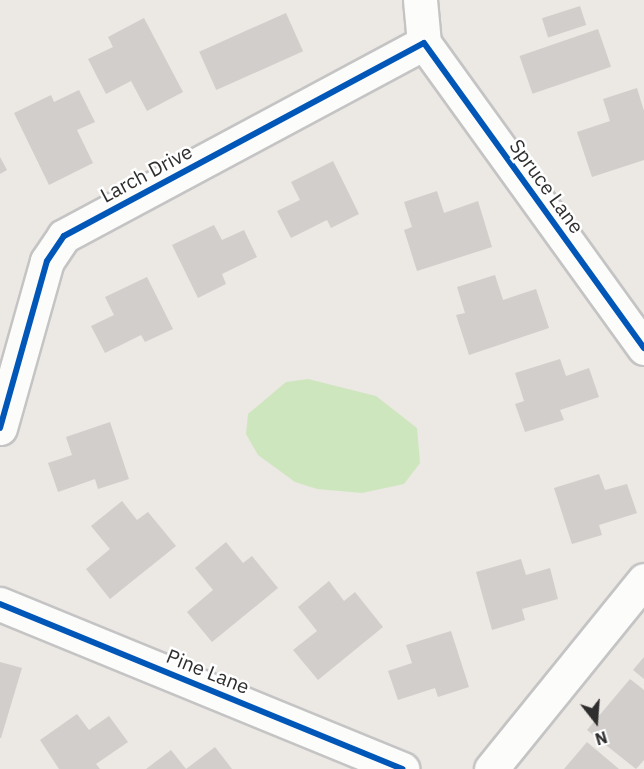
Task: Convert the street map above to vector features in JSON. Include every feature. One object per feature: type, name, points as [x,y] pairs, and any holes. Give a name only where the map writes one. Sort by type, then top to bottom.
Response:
[{"type":"street","points":[[420,0],[423,44]]},
{"type":"street","name":"Spruce Lane","points":[[423,44],[644,348]]},
{"type":"street","name":"Larch Drive","points":[[0,428],[47,261],[64,236],[423,44]]},
{"type":"street","points":[[491,769],[644,580]]},
{"type":"street","name":"Pine Lane","points":[[0,604],[403,769]]},
{"type":"green space","points":[[308,379],[376,396],[417,428],[420,463],[404,484],[362,493],[317,489],[295,482],[258,455],[246,434],[248,414],[286,382]]},
{"type":"building","points":[[580,6],[586,25],[548,37],[542,18]]},
{"type":"building","points":[[286,13],[303,51],[216,90],[199,52]]},
{"type":"building","points":[[144,18],[183,92],[147,111],[131,81],[106,94],[88,59],[113,47],[108,37]]},
{"type":"building","points":[[598,29],[611,67],[533,94],[520,56]]},
{"type":"building","points":[[637,88],[644,111],[644,160],[592,177],[577,132],[610,121],[603,99]]},
{"type":"building","points":[[79,90],[95,122],[77,130],[93,163],[49,185],[14,113],[51,95],[54,102]]},
{"type":"building","points":[[0,157],[7,170],[0,174]]},
{"type":"building","points":[[333,161],[359,214],[331,228],[327,220],[291,238],[277,211],[300,200],[291,182]]},
{"type":"building","points":[[437,191],[444,213],[478,201],[492,247],[417,271],[404,230],[412,227],[404,202]]},
{"type":"building","points":[[214,225],[222,240],[244,230],[257,257],[222,274],[226,284],[198,298],[172,245]]},
{"type":"building","points":[[495,275],[503,300],[536,289],[549,328],[469,355],[456,315],[465,313],[457,287]]},
{"type":"building","points":[[147,277],[173,329],[145,342],[141,335],[105,353],[91,326],[114,315],[105,297]]},
{"type":"building","points":[[560,359],[566,376],[589,368],[599,397],[560,410],[564,420],[525,432],[515,404],[524,401],[515,373]]},
{"type":"building","points":[[110,422],[129,479],[98,489],[95,479],[58,492],[48,463],[72,455],[66,437]]},
{"type":"building","points":[[599,474],[605,490],[627,484],[637,513],[599,525],[602,535],[572,544],[554,488]]},
{"type":"building","points":[[122,501],[137,520],[148,512],[176,546],[110,599],[86,569],[110,549],[91,526]]},
{"type":"building","points":[[226,542],[243,563],[252,556],[278,588],[212,642],[187,612],[213,590],[195,568]]},
{"type":"building","points":[[521,559],[526,575],[550,568],[558,599],[522,609],[525,620],[492,630],[476,572]]},
{"type":"building","points":[[329,581],[344,601],[355,592],[383,627],[318,680],[293,650],[317,631],[298,607]]},
{"type":"building","points":[[451,631],[469,687],[438,697],[435,688],[398,700],[388,671],[412,663],[406,645]]},
{"type":"building","points":[[644,657],[644,679],[633,670]]},
{"type":"building","points":[[0,662],[22,668],[1,738],[0,738]]},
{"type":"building","points":[[630,679],[644,690],[644,760],[636,769],[587,730]]},
{"type":"building","points":[[77,714],[89,730],[109,716],[128,742],[96,764],[100,769],[59,769],[40,740]]},
{"type":"building","points":[[587,742],[619,769],[564,769]]},
{"type":"building","points":[[215,747],[232,769],[186,769]]},
{"type":"building","points":[[171,750],[186,769],[146,769]]},
{"type":"cycle path","points":[[0,428],[47,261],[64,236],[424,43],[644,348]]},
{"type":"cycle path","points":[[0,604],[403,769]]}]
